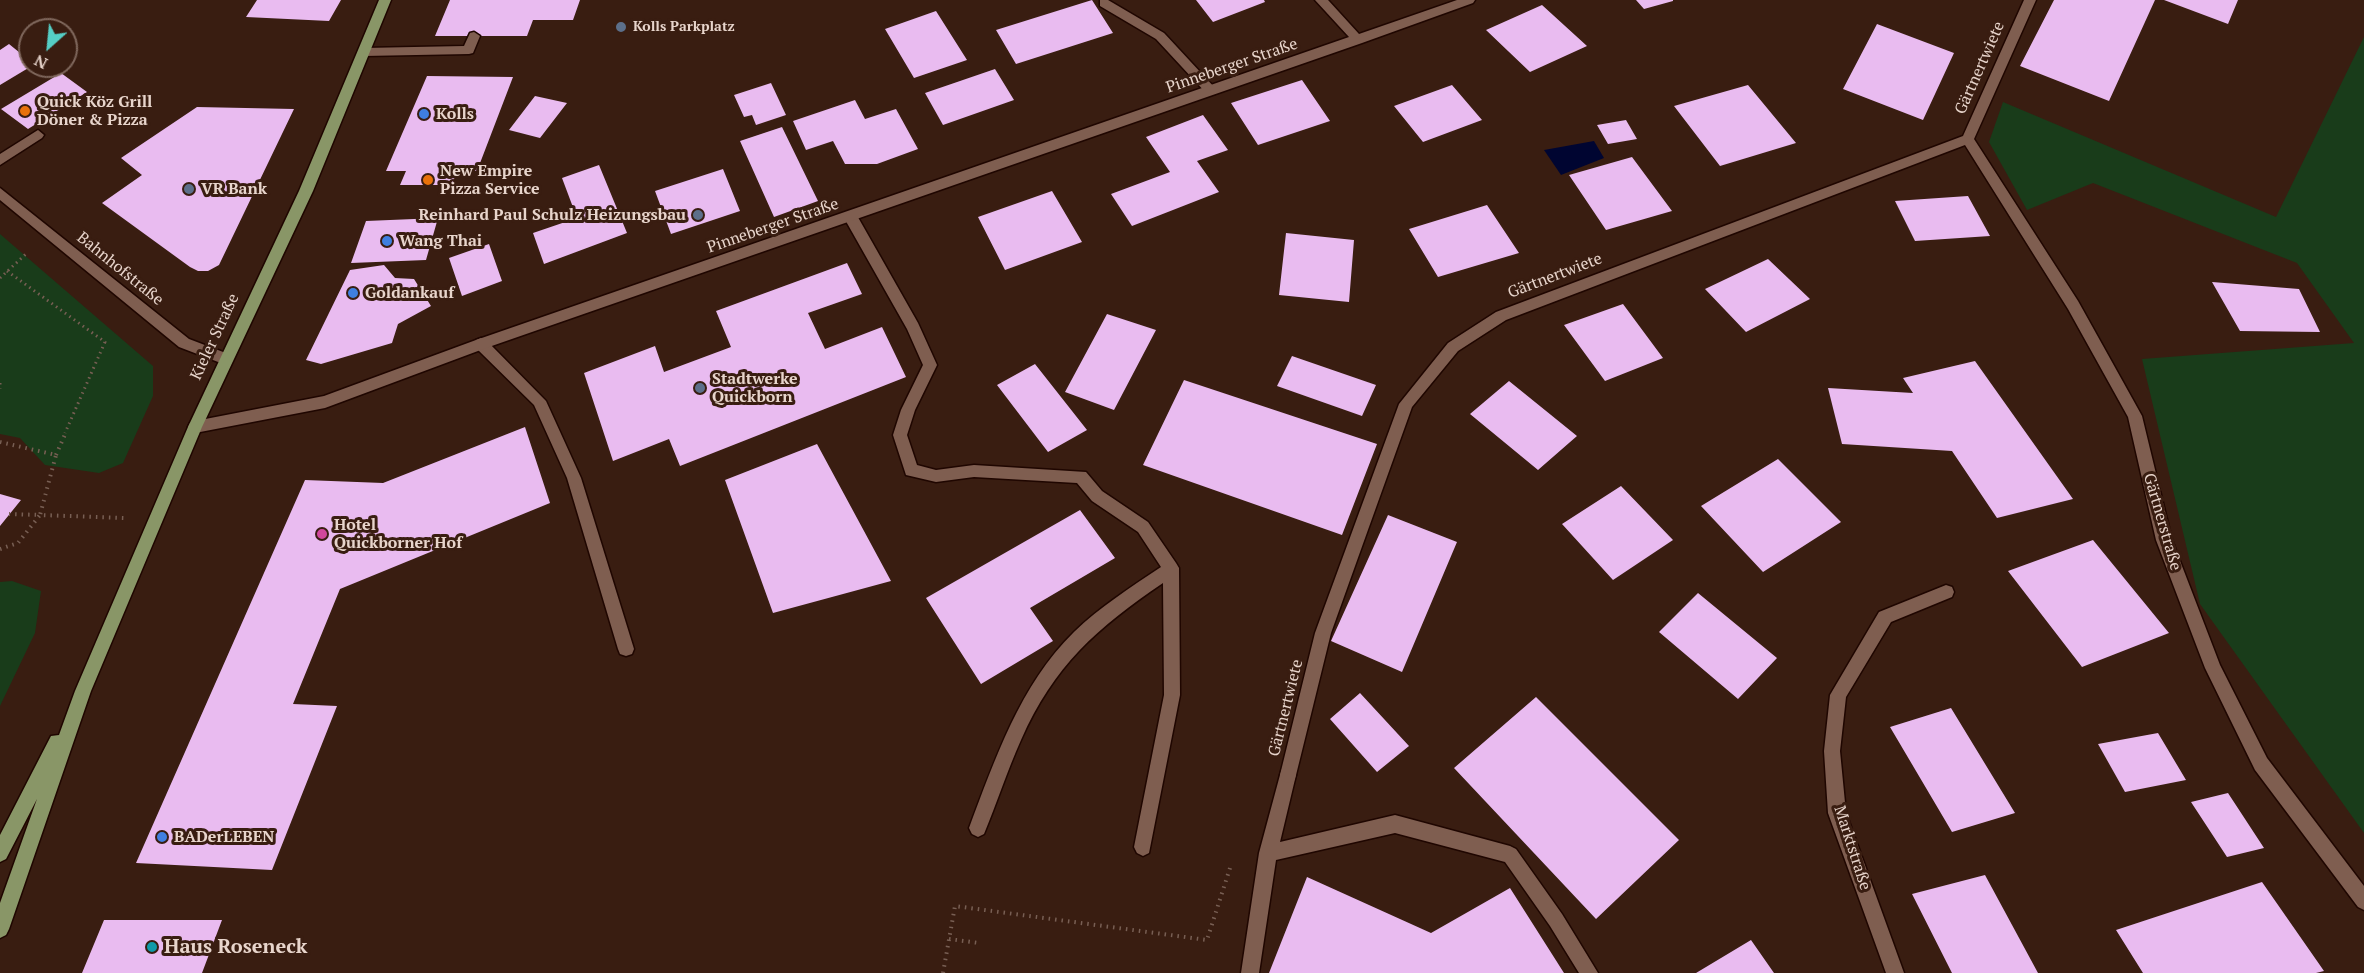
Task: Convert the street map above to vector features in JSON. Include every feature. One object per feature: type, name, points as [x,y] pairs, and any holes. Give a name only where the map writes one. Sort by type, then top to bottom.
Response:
[{"type":"main road","name":"Kieler Straße","points":[[0,929],[83,691],[195,427],[306,192],[385,0]]},
{"type":"main road","name":"Kieler Straße","points":[[0,853],[83,691]]},
{"type":"street","points":[[1321,0],[1358,40]]},
{"type":"street","name":"Pinneberger Straße","points":[[195,427],[325,402],[481,344],[1469,0]]},
{"type":"street","name":"Gärtnertwiete","points":[[1250,973],[1268,853],[1323,633],[1406,404],[1453,347],[1500,316],[1968,139],[2030,0]]},
{"type":"street","points":[[1104,3],[1160,36],[1211,91]]},
{"type":"street","points":[[364,52],[470,50],[474,36]]},
{"type":"street","points":[[0,160],[38,135]]},
{"type":"street","name":"Gärtnerstraße","points":[[1968,139],[2073,305],[2135,416],[2164,540],[2213,668],[2261,764],[2364,901]]},
{"type":"street","name":"Bahnhofstraße","points":[[0,193],[184,343],[226,359]]},
{"type":"street","points":[[850,216],[913,327],[930,364],[908,410],[900,435],[911,470],[936,476],[974,471],[1081,477],[1097,495],[1143,527],[1172,569],[1172,694],[1143,846]]},
{"type":"street","points":[[481,344],[539,401],[574,478],[626,649]]},
{"type":"street","points":[[978,828],[1021,720],[1041,685],[1069,648],[1105,615],[1172,569]]},
{"type":"street","name":"Marktstraße","points":[[1895,973],[1837,813],[1832,751],[1838,695],[1885,617],[1946,592]]},
{"type":"street","points":[[1268,853],[1395,824],[1510,855],[1556,920],[1589,973]]},
{"type":"path","points":[[0,278],[50,233]]},
{"type":"path","points":[[0,549],[18,543],[40,515],[56,455],[105,342],[7,272]]},
{"type":"path","points":[[0,383],[0,389]]},
{"type":"path","points":[[0,442],[56,455]]},
{"type":"path","points":[[9,514],[155,519]]},
{"type":"path","points":[[943,973],[955,906],[1207,940],[1231,866]]},
{"type":"path","points":[[950,939],[979,943]]},
{"type":"green space","points":[[2364,37],[2364,833],[2200,604],[2142,359],[2354,343],[2297,263],[2093,183],[2027,210],[1989,142],[2003,102],[2276,217]]},
{"type":"green space","points":[[0,234],[153,366],[153,396],[123,463],[99,473],[45,465],[20,438],[0,434]]},
{"type":"green space","points":[[12,581],[41,591],[35,633],[0,706],[0,582]]},
{"type":"water","points":[[1594,141],[1604,158],[1561,175],[1544,150]]},
{"type":"building","points":[[257,0],[341,0],[329,21],[246,17]]},
{"type":"building","points":[[450,0],[580,0],[573,20],[533,20],[527,36],[435,36]]},
{"type":"building","points":[[1092,0],[1113,33],[1016,64],[996,30]]},
{"type":"building","points":[[1196,0],[1264,0],[1265,2],[1213,22]]},
{"type":"building","points":[[1636,0],[1673,0],[1673,1],[1644,9]]},
{"type":"building","points":[[2054,0],[2155,0],[2109,101],[2020,66]]},
{"type":"building","points":[[2164,0],[2238,0],[2228,24]]},
{"type":"building","points":[[1542,5],[1587,46],[1530,72],[1486,30]]},
{"type":"building","points":[[936,11],[967,60],[914,78],[885,29]]},
{"type":"building","points":[[1877,24],[1954,53],[1923,120],[1843,89]]},
{"type":"building","points":[[9,44],[18,51],[18,74],[0,85],[0,50]]},
{"type":"building","points":[[995,69],[1014,100],[943,125],[925,93]]},
{"type":"building","points":[[427,76],[513,77],[477,171],[457,171],[452,185],[400,185],[406,171],[386,171]]},
{"type":"building","points":[[53,78],[68,78],[87,92],[28,129],[1,109]]},
{"type":"building","points":[[1302,80],[1330,121],[1258,145],[1231,103]]},
{"type":"building","points":[[771,83],[786,115],[756,125],[752,115],[744,117],[734,95]]},
{"type":"building","points":[[1452,85],[1482,120],[1423,142],[1394,106]]},
{"type":"building","points":[[1748,85],[1796,143],[1720,166],[1674,106]]},
{"type":"building","points":[[535,96],[567,103],[540,138],[509,130]]},
{"type":"building","points":[[855,100],[865,119],[896,109],[918,149],[877,164],[845,164],[833,141],[806,150],[793,121]]},
{"type":"building","name":"VR Bank","points":[[197,107],[294,109],[219,265],[208,271],[198,271],[190,267],[102,203],[142,175],[121,158]]},
{"type":"building","points":[[1203,115],[1228,150],[1197,161],[1219,192],[1132,226],[1111,194],[1170,172],[1146,137]]},
{"type":"building","points":[[1626,120],[1637,139],[1608,144],[1597,125]]},
{"type":"building","points":[[782,127],[818,201],[774,217],[740,141]]},
{"type":"building","points":[[1632,157],[1672,211],[1606,230],[1569,175]]},
{"type":"building","points":[[599,165],[627,233],[544,264],[533,233],[577,218],[562,178]]},
{"type":"building","points":[[723,169],[740,211],[671,234],[655,191]]},
{"type":"building","points":[[1052,191],[1082,242],[1005,270],[978,217]]},
{"type":"building","points":[[1968,196],[1990,236],[1915,241],[1895,201]]},
{"type":"building","points":[[1487,205],[1519,253],[1438,277],[1409,229]]},
{"type":"building","points":[[438,218],[426,260],[351,263],[366,221]]},
{"type":"building","points":[[1286,233],[1354,240],[1349,302],[1279,295]]},
{"type":"building","points":[[489,244],[502,281],[462,296],[449,258]]},
{"type":"building","points":[[1768,259],[1810,299],[1746,332],[1705,289]]},
{"type":"building","points":[[847,263],[862,294],[808,313],[825,349],[882,327],[906,377],[680,466],[669,439],[613,461],[584,373],[655,346],[664,372],[731,347],[716,311]]},
{"type":"building","points":[[384,265],[395,278],[414,279],[431,306],[398,324],[392,343],[321,364],[306,360],[350,270]]},
{"type":"building","points":[[2212,282],[2299,289],[2320,332],[2240,331]]},
{"type":"building","points":[[1623,304],[1663,358],[1605,381],[1564,325]]},
{"type":"building","points":[[1107,314],[1156,330],[1114,410],[1065,392]]},
{"type":"building","points":[[1292,356],[1376,385],[1362,416],[1277,386]]},
{"type":"building","points":[[1975,361],[2073,499],[1997,518],[1952,451],[1842,444],[1828,388],[1913,393],[1903,378]]},
{"type":"building","points":[[1035,364],[1087,430],[1048,452],[997,385]]},
{"type":"building","points":[[1184,380],[1377,444],[1342,535],[1143,465]]},
{"type":"building","points":[[1509,381],[1577,436],[1538,470],[1470,414]]},
{"type":"building","points":[[525,427],[550,503],[340,589],[293,704],[337,706],[272,870],[136,863],[305,480],[383,483]]},
{"type":"building","points":[[817,444],[891,581],[773,613],[725,480]]},
{"type":"building","points":[[1778,459],[1841,522],[1763,572],[1701,506]]},
{"type":"building","points":[[1621,486],[1673,540],[1613,580],[1562,524]]},
{"type":"building","points":[[0,494],[21,500],[0,526]]},
{"type":"building","points":[[1080,510],[1115,558],[1030,608],[1053,641],[981,684],[926,598]]},
{"type":"building","points":[[1388,515],[1457,542],[1402,672],[1331,641]]},
{"type":"building","points":[[2093,540],[2169,633],[2082,667],[2008,571]]},
{"type":"building","points":[[1698,593],[1777,658],[1738,699],[1659,632]]},
{"type":"building","points":[[1360,693],[1409,746],[1377,772],[1330,719]]},
{"type":"building","points":[[1536,697],[1679,840],[1596,919],[1454,768]]},
{"type":"building","points":[[1951,708],[2015,813],[1952,832],[1890,727]]},
{"type":"building","points":[[2158,733],[2186,780],[2125,792],[2098,744]]},
{"type":"building","points":[[2228,793],[2264,848],[2227,857],[2191,802]]},
{"type":"building","points":[[1985,875],[2038,973],[1952,973],[1912,894]]},
{"type":"building","points":[[1307,877],[1431,933],[1510,888],[1564,973],[1269,973]]},
{"type":"building","points":[[2262,882],[2324,971],[2316,973],[2143,973],[2116,930]]},
{"type":"building","name":"Haus Roseneck","points":[[104,920],[222,920],[202,973],[82,973]]},
{"type":"building","points":[[1751,940],[1774,973],[1696,973]]},
{"type":"place","name":"Kolls Parkplatz","points":[[621,27]]},
{"type":"place","name":"Quick Köz Grill Döner & Pizza","points":[[25,111]]},
{"type":"place","name":"Kolls","points":[[424,114]]},
{"type":"place","name":"New Empire Pizza Service","points":[[428,180]]},
{"type":"place","name":"VR Bank","points":[[189,189]]},
{"type":"place","name":"Reinhard Paul Schulz Heizungsbau","points":[[698,215]]},
{"type":"place","name":"Wang Thai","points":[[387,241]]},
{"type":"place","name":"Goldankauf","points":[[353,293]]},
{"type":"place","name":"Stadtwerke Quickborn","points":[[700,388]]},
{"type":"place","name":"Hotel Quickborner Hof","points":[[322,534]]},
{"type":"place","name":"BADerLEBEN","points":[[162,837]]},
{"type":"place","name":"Haus Roseneck","points":[[152,947]]}]
